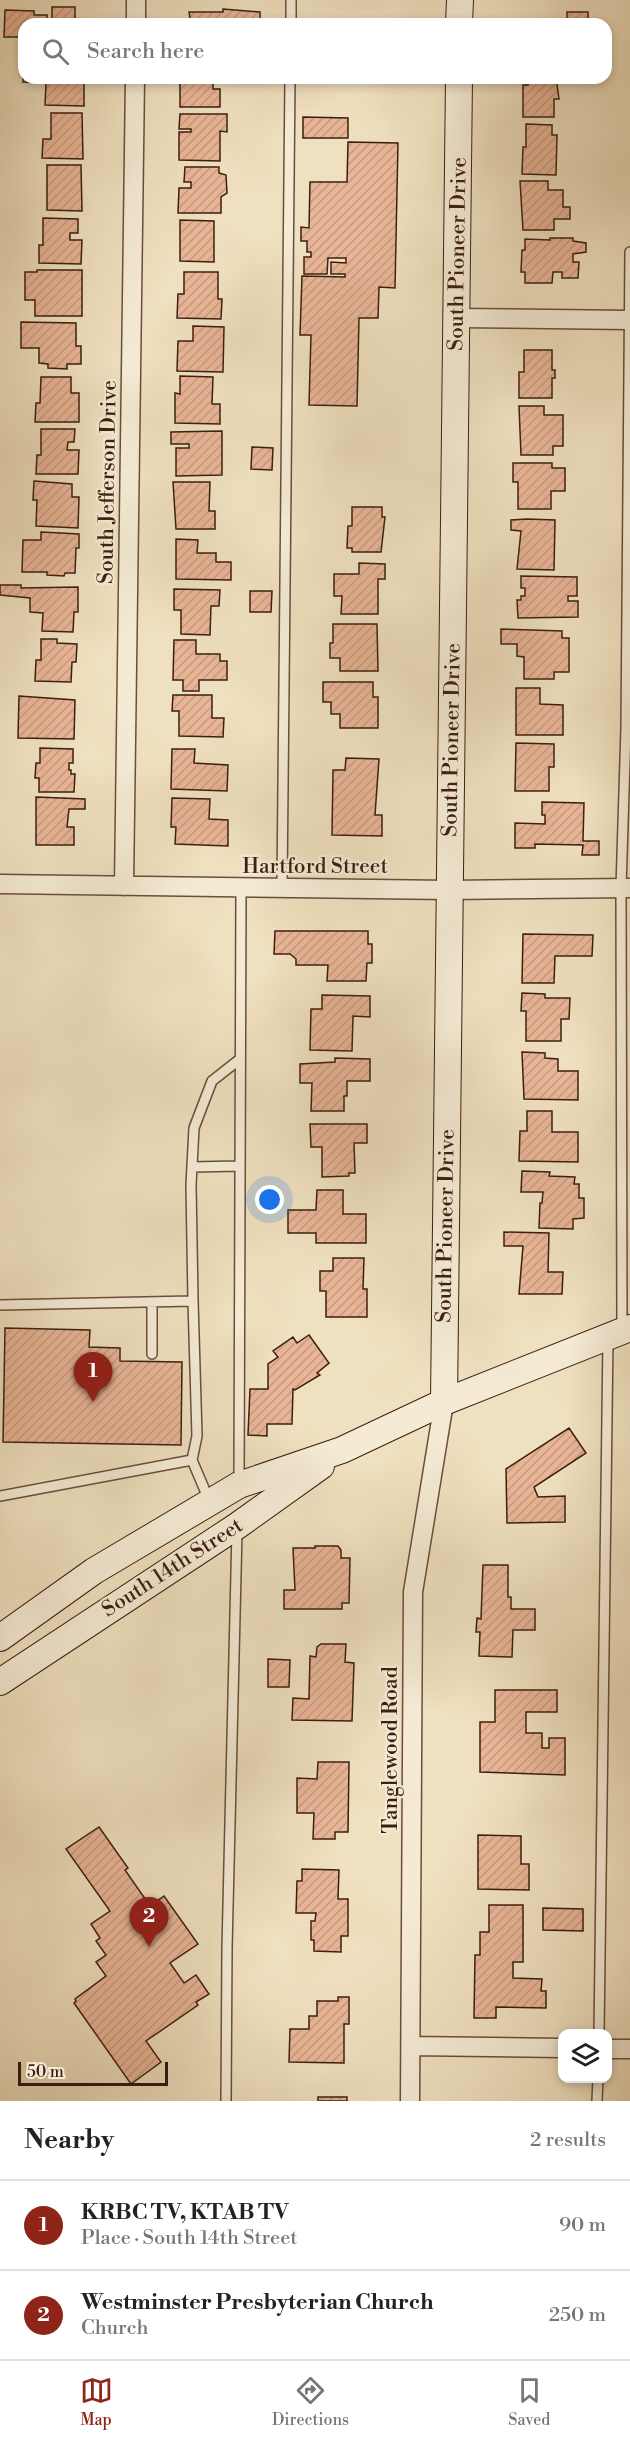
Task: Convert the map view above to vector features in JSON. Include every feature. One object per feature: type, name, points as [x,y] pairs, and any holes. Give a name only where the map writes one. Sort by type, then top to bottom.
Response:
[{"type":"street","points":[[136,0],[136,18]]},
{"type":"street","points":[[459,18],[460,0]]},
{"type":"street","name":"South Jefferson Drive","points":[[124,886],[135,84]]},
{"type":"street","name":"South Pioneer Drive","points":[[444,1402],[448,890],[459,84]]},
{"type":"street","points":[[457,318],[629,320]]},
{"type":"street","name":"Hartford Street","points":[[0,884],[448,890],[626,888]]},
{"type":"street","name":"South 14th Street","points":[[0,1638],[94,1571],[239,1485],[342,1450],[444,1402],[620,1331]]},
{"type":"street","name":"Tanglewood Road","points":[[410,2101],[413,1592],[444,1402]]},
{"type":"street","name":"South 14th Street","points":[[0,1682],[237,1526],[342,1450]]},
{"type":"street","points":[[237,1526],[239,1485]]},
{"type":"street","points":[[411,2046],[558,2048]]},
{"type":"street","points":[[612,2049],[630,2049]]},
{"type":"lane","points":[[291,0],[291,18]]},
{"type":"lane","points":[[282,887],[290,84]]},
{"type":"lane","points":[[599,2029],[620,1331],[626,888],[630,252]]},
{"type":"lane","points":[[239,1485],[241,888]]},
{"type":"lane","points":[[210,1502],[192,1460],[197,1436],[193,1301],[194,1128],[212,1081],[240,1059]]},
{"type":"lane","points":[[192,1167],[240,1166]]},
{"type":"lane","points":[[0,1305],[193,1301]]},
{"type":"lane","points":[[152,1302],[152,1354]]},
{"type":"lane","points":[[0,1496],[192,1460]]},
{"type":"lane","points":[[226,2101],[227,1948],[237,1526]]},
{"type":"lane","points":[[597,2101],[598,2083]]},
{"type":"building","points":[[52,7],[75,7],[75,18],[52,18]]},
{"type":"building","points":[[223,9],[260,12],[260,18],[190,18],[189,12],[223,12]]},
{"type":"building","points":[[5,10],[34,11],[34,15],[47,15],[47,18],[18,18],[18,37],[4,37]]},
{"type":"building","points":[[567,12],[588,12],[588,18],[567,18]]},
{"type":"building","points":[[46,84],[84,84],[84,106],[45,105]]},
{"type":"building","points":[[180,84],[213,84],[213,89],[220,89],[220,107],[180,107]]},
{"type":"building","points":[[557,84],[559,99],[554,99],[554,117],[523,117],[523,85]]},
{"type":"building","points":[[51,113],[82,113],[83,159],[42,158],[43,139],[51,139]]},
{"type":"building","points":[[180,114],[227,114],[227,132],[220,131],[220,161],[179,160],[179,132],[191,132],[191,129],[179,129]]},
{"type":"building","points":[[303,117],[348,118],[348,138],[303,138]]},
{"type":"building","points":[[526,124],[552,125],[552,135],[557,135],[556,175],[522,174],[523,147],[526,147]]},
{"type":"building","points":[[348,142],[398,143],[395,288],[379,287],[378,318],[359,318],[357,406],[309,405],[311,335],[300,335],[302,276],[345,277],[345,274],[331,274],[331,262],[346,263],[346,258],[328,258],[327,274],[304,274],[304,257],[311,257],[311,252],[307,252],[307,241],[301,241],[301,227],[309,228],[310,182],[347,182]]},
{"type":"building","points":[[47,165],[81,165],[82,211],[47,210]]},
{"type":"building","points":[[185,167],[219,167],[219,173],[226,175],[227,193],[221,197],[221,213],[178,213],[179,188],[191,188],[191,182],[184,182]]},
{"type":"building","points":[[520,181],[548,181],[548,190],[563,190],[563,207],[570,207],[570,219],[554,219],[554,230],[523,230]]},
{"type":"building","points":[[43,218],[78,219],[78,233],[70,233],[70,240],[82,240],[81,264],[39,263],[39,245],[43,245]]},
{"type":"building","points":[[180,220],[214,221],[214,262],[180,261]]},
{"type":"building","points":[[550,238],[573,238],[573,241],[586,243],[586,252],[573,254],[573,262],[579,262],[578,278],[562,278],[562,272],[553,272],[552,283],[525,283],[525,272],[521,272],[525,239],[550,240]]},
{"type":"building","points":[[37,270],[82,270],[82,316],[35,316],[35,300],[25,300],[25,272],[37,272]]},
{"type":"building","points":[[184,272],[218,272],[218,299],[222,299],[221,319],[177,318],[178,294],[184,294]]},
{"type":"building","points":[[21,322],[76,323],[76,346],[81,346],[81,364],[67,364],[67,369],[48,368],[48,364],[39,363],[39,348],[21,348]]},
{"type":"building","points":[[193,326],[224,327],[223,372],[177,371],[178,341],[193,341]]},
{"type":"building","points":[[524,350],[552,350],[552,370],[555,370],[555,378],[552,378],[552,398],[519,398],[519,372],[524,372]]},
{"type":"building","points":[[180,376],[213,377],[212,404],[220,404],[220,424],[175,423],[175,393],[180,394]]},
{"type":"building","points":[[41,377],[71,377],[71,393],[79,393],[79,422],[35,422],[36,403],[40,403]]},
{"type":"building","points":[[519,406],[544,406],[544,415],[563,415],[563,446],[553,446],[553,455],[521,455]]},
{"type":"building","points":[[41,429],[75,429],[74,442],[68,442],[67,450],[79,450],[78,474],[36,474],[37,455],[41,455]]},
{"type":"building","points":[[222,431],[222,475],[176,476],[176,448],[189,448],[189,444],[171,444],[171,432]]},
{"type":"building","points":[[252,447],[273,448],[272,470],[251,469]]},
{"type":"building","points":[[513,463],[552,463],[552,468],[565,468],[565,491],[551,491],[551,509],[518,509],[518,482],[513,482]]},
{"type":"building","points":[[34,481],[72,484],[72,497],[79,497],[78,528],[36,526],[37,500],[33,500]]},
{"type":"building","points":[[173,482],[210,482],[209,511],[215,511],[215,529],[176,529]]},
{"type":"building","points":[[352,507],[382,507],[382,517],[385,517],[381,552],[352,552],[352,548],[347,548],[348,526],[352,526]]},
{"type":"building","points":[[511,520],[555,520],[554,570],[517,569],[521,531],[511,530]]},
{"type":"building","points":[[41,532],[79,534],[75,573],[65,573],[64,576],[47,575],[47,572],[22,572],[23,540],[41,540]]},
{"type":"building","points":[[176,539],[198,540],[197,553],[216,553],[216,562],[231,562],[231,580],[176,579]]},
{"type":"building","points":[[359,563],[385,564],[385,579],[378,579],[378,614],[341,614],[342,596],[334,596],[334,574],[359,574]]},
{"type":"building","points":[[521,576],[577,577],[577,596],[568,596],[568,601],[578,601],[578,617],[518,618],[517,600],[525,596],[525,588],[521,588]]},
{"type":"building","points":[[0,585],[21,585],[21,588],[78,587],[78,612],[74,612],[73,632],[42,631],[43,613],[30,612],[30,598],[0,595]]},
{"type":"building","points":[[174,589],[220,590],[219,606],[211,606],[210,635],[181,634],[181,610],[174,610]]},
{"type":"building","points":[[250,591],[272,591],[271,612],[250,612]]},
{"type":"building","points":[[333,624],[377,624],[378,671],[340,671],[340,658],[330,658]]},
{"type":"building","points":[[501,629],[562,631],[562,638],[569,638],[569,672],[554,672],[554,679],[524,679],[524,657],[517,656],[517,644],[501,644]]},
{"type":"building","points":[[41,639],[57,639],[57,643],[77,644],[76,662],[72,662],[71,682],[35,681],[36,660],[41,660]]},
{"type":"building","points":[[174,640],[196,640],[196,654],[220,654],[220,661],[227,661],[227,680],[199,680],[199,691],[183,691],[183,680],[173,680]]},
{"type":"building","points":[[323,682],[373,682],[373,697],[378,697],[378,728],[340,728],[340,714],[331,714],[331,702],[323,702]]},
{"type":"building","points":[[516,688],[540,688],[540,704],[563,705],[563,735],[516,735]]},
{"type":"building","points":[[173,695],[212,695],[212,718],[224,718],[223,737],[179,736],[179,711],[172,711]]},
{"type":"building","points":[[19,696],[75,700],[74,739],[18,738]]},
{"type":"building","points":[[516,743],[554,744],[554,767],[549,767],[549,791],[515,791]]},
{"type":"building","points":[[40,748],[73,749],[73,763],[69,763],[69,770],[71,774],[75,774],[74,792],[39,792],[39,778],[35,778],[36,763],[40,763]]},
{"type":"building","points":[[172,749],[195,749],[194,763],[228,765],[227,791],[171,789]]},
{"type":"building","points":[[346,758],[379,759],[375,815],[382,815],[382,836],[332,835],[333,770],[345,770]]},
{"type":"building","points":[[36,797],[85,799],[85,809],[69,809],[67,827],[74,827],[74,845],[36,845]]},
{"type":"building","points":[[172,798],[210,799],[209,819],[228,820],[228,846],[175,844],[176,827],[171,827]]},
{"type":"building","points":[[542,802],[584,803],[583,841],[599,841],[599,855],[582,855],[583,845],[535,844],[535,848],[515,848],[515,823],[545,824]]},
{"type":"building","points":[[275,931],[368,931],[368,944],[372,944],[372,963],[367,963],[366,981],[327,981],[328,965],[296,965],[296,959],[290,954],[274,954]]},
{"type":"building","points":[[523,934],[593,935],[592,956],[555,956],[554,983],[522,983]]},
{"type":"building","points":[[522,993],[545,994],[545,998],[570,998],[569,1019],[561,1019],[561,1041],[526,1041],[526,1011],[521,1011]]},
{"type":"building","points":[[322,995],[370,996],[370,1017],[353,1016],[352,1051],[310,1050],[311,1009],[322,1009]]},
{"type":"building","points":[[522,1052],[545,1053],[545,1058],[558,1059],[558,1071],[578,1071],[578,1100],[524,1099]]},
{"type":"building","points":[[335,1058],[370,1059],[370,1081],[347,1081],[344,1111],[311,1111],[312,1083],[300,1083],[300,1064],[335,1062]]},
{"type":"building","points":[[527,1111],[552,1111],[552,1132],[578,1132],[578,1162],[519,1161],[520,1131],[527,1131]]},
{"type":"building","points":[[310,1124],[367,1124],[367,1143],[354,1143],[355,1173],[349,1173],[349,1176],[322,1177],[322,1147],[311,1147]]},
{"type":"building","points":[[522,1171],[550,1172],[549,1176],[575,1177],[574,1184],[579,1184],[579,1198],[584,1198],[584,1218],[573,1219],[573,1229],[539,1228],[543,1192],[521,1192]]},
{"type":"building","points":[[317,1190],[343,1190],[343,1214],[366,1214],[366,1243],[316,1243],[316,1233],[288,1233],[288,1210],[316,1210]]},
{"type":"building","points":[[504,1232],[549,1233],[548,1272],[563,1272],[562,1294],[519,1294],[523,1246],[504,1246]]},
{"type":"building","points":[[333,1258],[364,1258],[363,1289],[367,1289],[367,1317],[326,1317],[326,1291],[320,1291],[320,1271],[333,1271]]},
{"type":"building","points":[[5,1328],[90,1330],[89,1347],[120,1348],[120,1361],[182,1362],[181,1445],[3,1442]]},
{"type":"building","points":[[309,1335],[329,1363],[317,1373],[320,1375],[295,1390],[293,1389],[292,1424],[267,1424],[267,1436],[248,1435],[250,1389],[268,1389],[268,1364],[278,1357],[273,1351],[293,1337],[297,1343]]},
{"type":"building","points":[[569,1428],[586,1453],[534,1487],[538,1497],[565,1496],[565,1522],[507,1523],[506,1469]]},
{"type":"building","points":[[315,1546],[338,1546],[341,1550],[341,1558],[350,1558],[349,1603],[342,1603],[342,1609],[284,1609],[284,1590],[295,1590],[293,1548],[315,1548]]},
{"type":"building","points":[[483,1565],[508,1565],[508,1597],[511,1597],[511,1609],[535,1609],[535,1630],[513,1630],[512,1657],[479,1656],[480,1632],[476,1632],[477,1618],[481,1619]]},
{"type":"building","points":[[321,1644],[346,1644],[345,1662],[354,1663],[352,1721],[292,1720],[293,1698],[309,1699],[310,1656],[316,1657],[317,1647]]},
{"type":"building","points":[[268,1659],[290,1660],[289,1687],[268,1687]]},
{"type":"building","points":[[495,1690],[557,1690],[557,1712],[526,1712],[526,1733],[542,1733],[542,1748],[549,1748],[549,1738],[565,1738],[565,1775],[480,1772],[480,1722],[495,1722]]},
{"type":"building","points":[[318,1762],[349,1762],[348,1832],[335,1832],[335,1839],[313,1839],[314,1813],[297,1813],[297,1778],[317,1779]]},
{"type":"building","points":[[99,1827],[128,1868],[125,1870],[150,1906],[164,1896],[198,1944],[170,1963],[184,1983],[196,1975],[209,1994],[196,2002],[198,2005],[146,2041],[161,2062],[131,2084],[74,2003],[75,1999],[106,1976],[96,1962],[106,1955],[96,1941],[100,1938],[91,1924],[110,1911],[66,1849]]},
{"type":"building","points":[[478,1835],[521,1836],[521,1864],[529,1864],[529,1890],[478,1889]]},
{"type":"building","points":[[302,1869],[339,1870],[338,1899],[348,1899],[348,1936],[341,1936],[341,1952],[314,1951],[314,1940],[311,1940],[311,1921],[315,1921],[316,1913],[296,1913],[297,1881],[302,1881]]},
{"type":"building","points":[[489,1905],[523,1905],[523,1962],[513,1962],[513,1978],[542,1979],[541,1991],[546,1991],[546,2008],[496,2007],[496,2018],[474,2018],[475,1955],[480,1955],[480,1932],[489,1932]]},
{"type":"building","points":[[543,1908],[583,1909],[583,1931],[543,1930]]},
{"type":"building","points":[[338,1997],[349,1997],[349,2024],[344,2024],[344,2063],[289,2062],[290,2029],[309,2029],[309,2016],[317,2016],[317,2001],[338,2001]]},
{"type":"building","points":[[318,2097],[347,2097],[347,2101],[318,2101]]},
{"type":"place","name":"KRBC TV, KTAB TV","points":[[93,1402]]},
{"type":"place","name":"Westminster Presbyterian Church","points":[[149,1947]]}]
